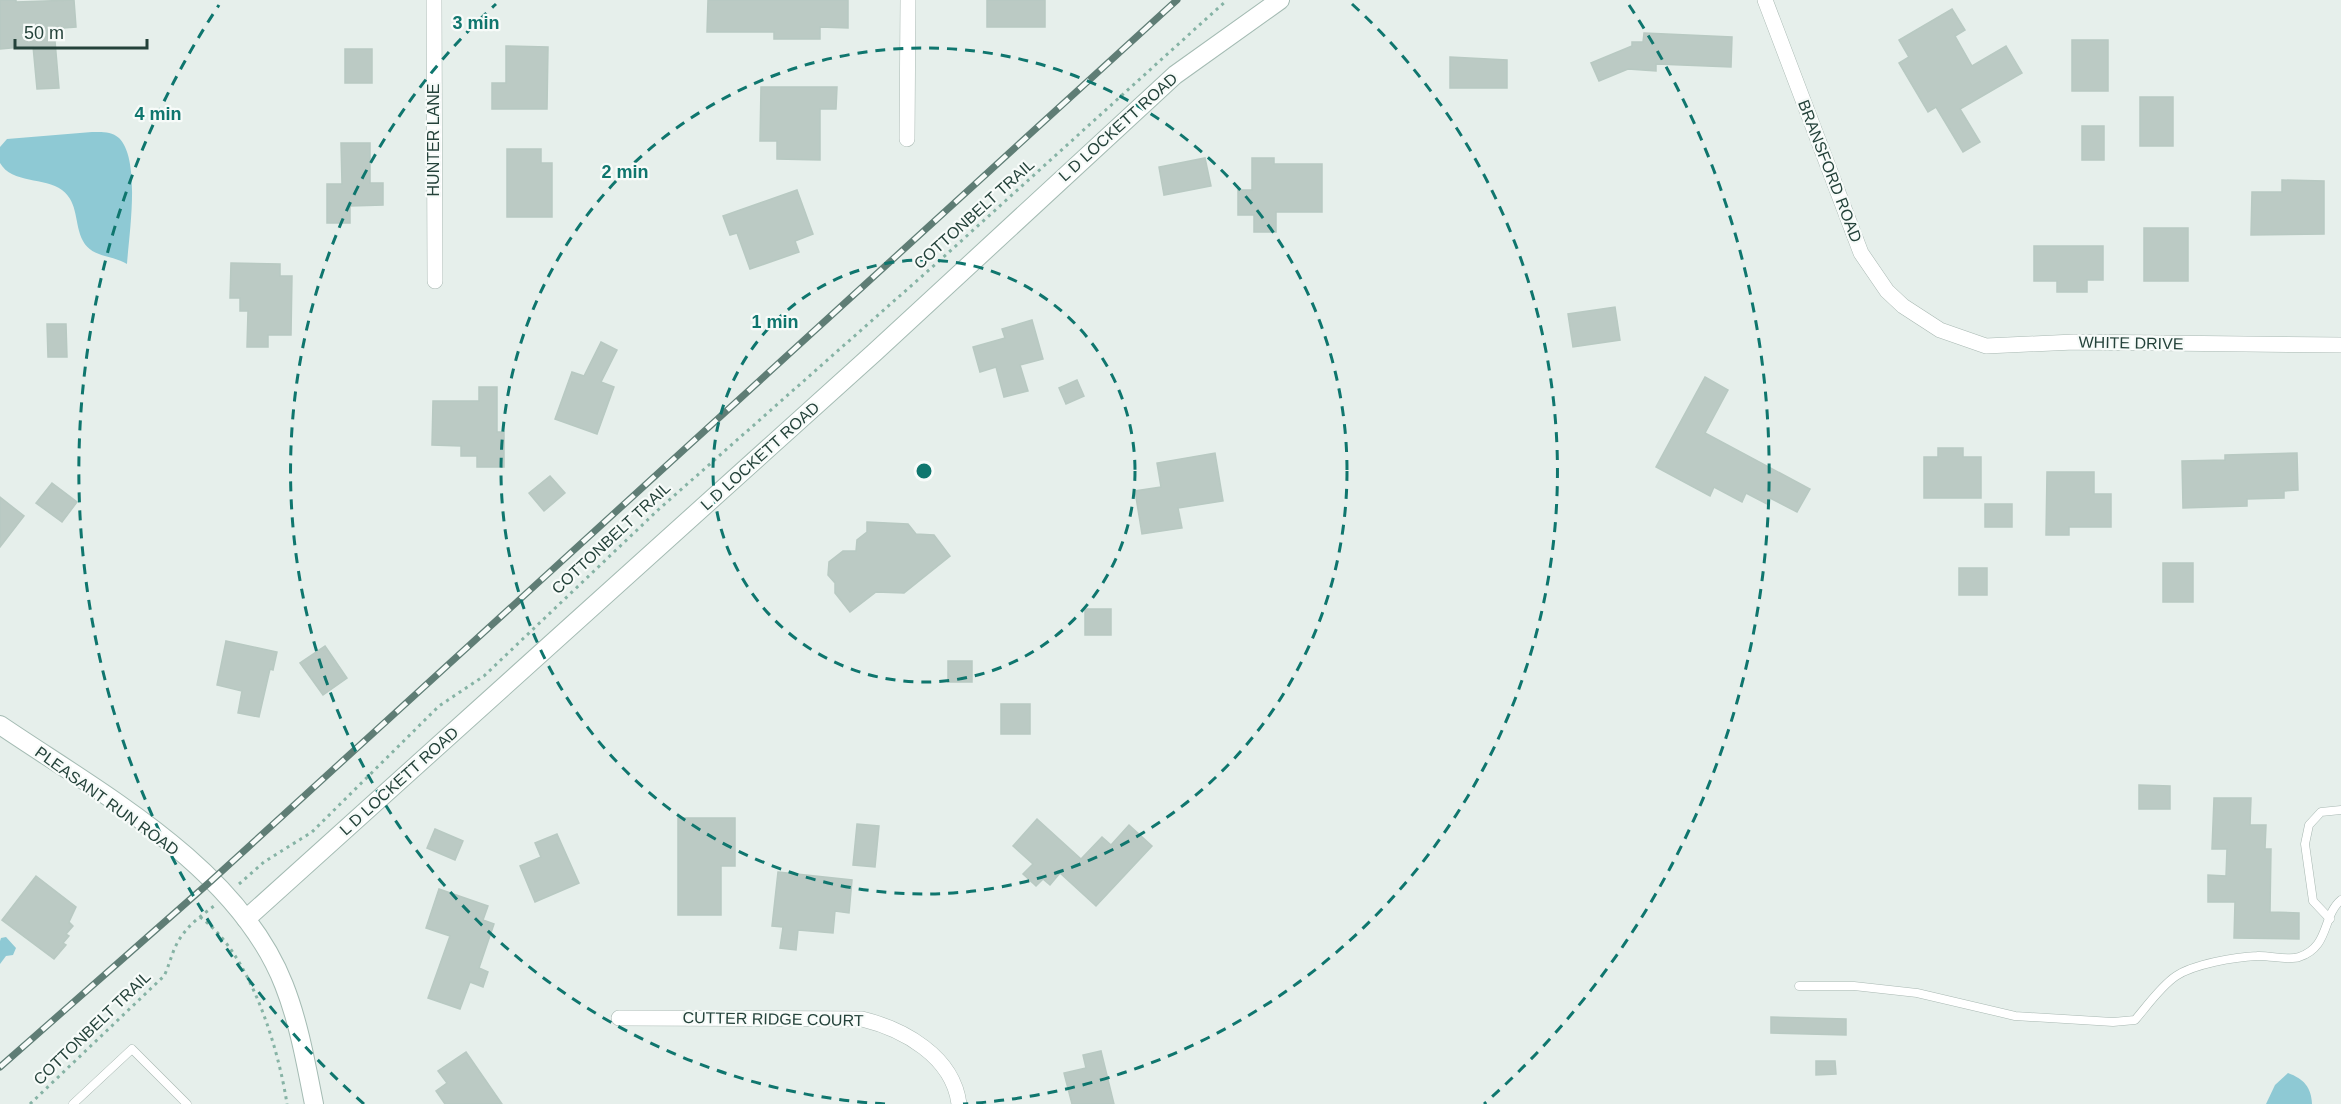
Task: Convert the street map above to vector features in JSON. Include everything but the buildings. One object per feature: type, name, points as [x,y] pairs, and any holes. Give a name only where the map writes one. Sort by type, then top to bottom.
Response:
[{"type":"main road","name":"L D LOCKETT ROAD","points":[[246,919],[875,352],[1175,75],[1280,0]]},
{"type":"main road","name":"PLEASANT RUN ROAD","points":[[0,725],[162,836],[246,919],[265,945],[284,985],[297,1026],[314,1104]]},
{"type":"street","name":"HUNTER LANE","points":[[434,0],[435,280]]},
{"type":"street","points":[[907,139],[908,0]]},
{"type":"street","name":"BRANSFORD ROAD","points":[[1765,0],[1862,253],[1887,291],[1903,306],[1926,321]]},
{"type":"street","name":"WHITE DRIVE","points":[[1926,321],[1964,341],[1986,346],[2074,342],[2341,345]]},
{"type":"street","name":"CUTTER RIDGE COURT","points":[[619,1018],[862,1019],[885,1024],[909,1036],[935,1057],[950,1079],[959,1104]]},
{"type":"lane","points":[[2330,919],[2313,901],[2305,844],[2309,825],[2321,812],[2341,810]]},
{"type":"lane","points":[[1799,986],[1854,986],[1917,993],[2015,1016],[2113,1022],[2135,1020],[2176,976],[2209,964],[2249,957],[2298,958],[2324,937],[2333,906],[2341,900]]},
{"type":"lane","points":[[73,1104],[132,1048],[187,1104]]},
{"type":"path","name":"COTTONBELT TRAIL","points":[[30,1104],[164,976],[172,961],[178,940],[200,917],[264,862],[312,832],[440,706],[484,676],[658,510],[929,270],[1227,0]]},
{"type":"path","points":[[200,917],[226,941],[248,978],[275,1051],[287,1104]]},
{"type":"water","points":[[92,132],[110,133],[119,138],[126,148],[130,163],[132,198],[127,264],[97,253],[87,246],[80,234],[74,207],[62,190],[47,183],[12,174],[0,163],[0,147],[7,139]]},
{"type":"water","points":[[6,937],[16,948],[13,955],[6,956],[0,964],[0,941],[1,938]]},
{"type":"water","points":[[2288,1073],[2306,1084],[2312,1104],[2266,1104],[2275,1085]]},
{"type":"railway","points":[[0,1067],[211,881],[1177,0]]}]
